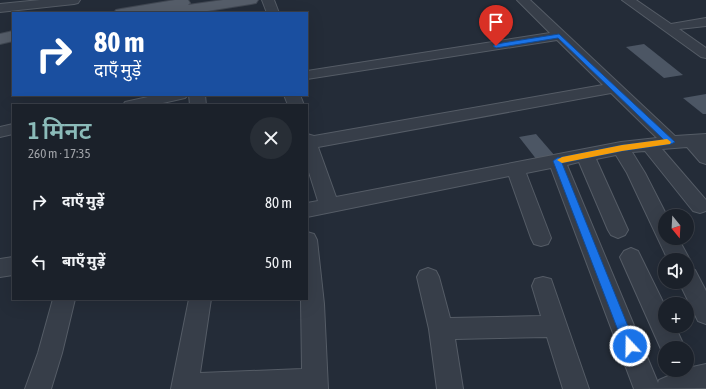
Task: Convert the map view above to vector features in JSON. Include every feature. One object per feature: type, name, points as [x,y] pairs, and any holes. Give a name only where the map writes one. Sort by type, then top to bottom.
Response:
[{"type":"main road","points":[[136,12],[186,9],[203,0]]},
{"type":"main road","points":[[172,12],[251,0]]},
{"type":"main road","points":[[0,32],[12,30]]},
{"type":"main road","points":[[0,39],[12,36]]},
{"type":"street","points":[[0,8],[74,0]]},
{"type":"street","points":[[268,0],[273,12]]},
{"type":"street","points":[[523,0],[671,142]]},
{"type":"street","points":[[628,0],[706,54]]},
{"type":"street","points":[[638,0],[706,46]]},
{"type":"street","points":[[676,26],[706,22]]},
{"type":"street","points":[[308,75],[559,36]]},
{"type":"street","points":[[329,206],[308,141],[615,88]]},
{"type":"street","points":[[136,104],[175,96]]},
{"type":"street","points":[[0,132],[12,129]]},
{"type":"street","points":[[308,210],[516,170],[584,155],[649,144],[699,140],[706,158]]},
{"type":"street","points":[[649,144],[700,206]]},
{"type":"street","points":[[622,148],[658,218]]},
{"type":"street","points":[[584,155],[618,230]]},
{"type":"street","points":[[557,161],[647,389]]},
{"type":"street","points":[[516,170],[541,238]]},
{"type":"street","points":[[200,300],[184,388],[315,385],[313,304],[308,251]]},
{"type":"street","points":[[631,257],[670,341]]},
{"type":"street","points":[[0,268],[12,266]]},
{"type":"street","points":[[428,277],[441,329],[450,389]]},
{"type":"street","points":[[543,286],[576,389]]},
{"type":"street","points":[[694,289],[706,314]]},
{"type":"street","points":[[38,389],[50,353],[64,300]]},
{"type":"street","points":[[441,329],[555,326]]},
{"type":"building","points":[[644,44],[683,75],[664,78],[626,47]]},
{"type":"building","points":[[706,94],[706,114],[703,114],[683,98]]},
{"type":"building","points":[[536,134],[555,156],[537,160],[519,137]]},
{"type":"slow traffic","points":[[562,160],[622,148],[667,142]]},
{"type":"route","points":[[496,46],[559,36],[671,142],[622,148],[557,161],[630,346]]}]
